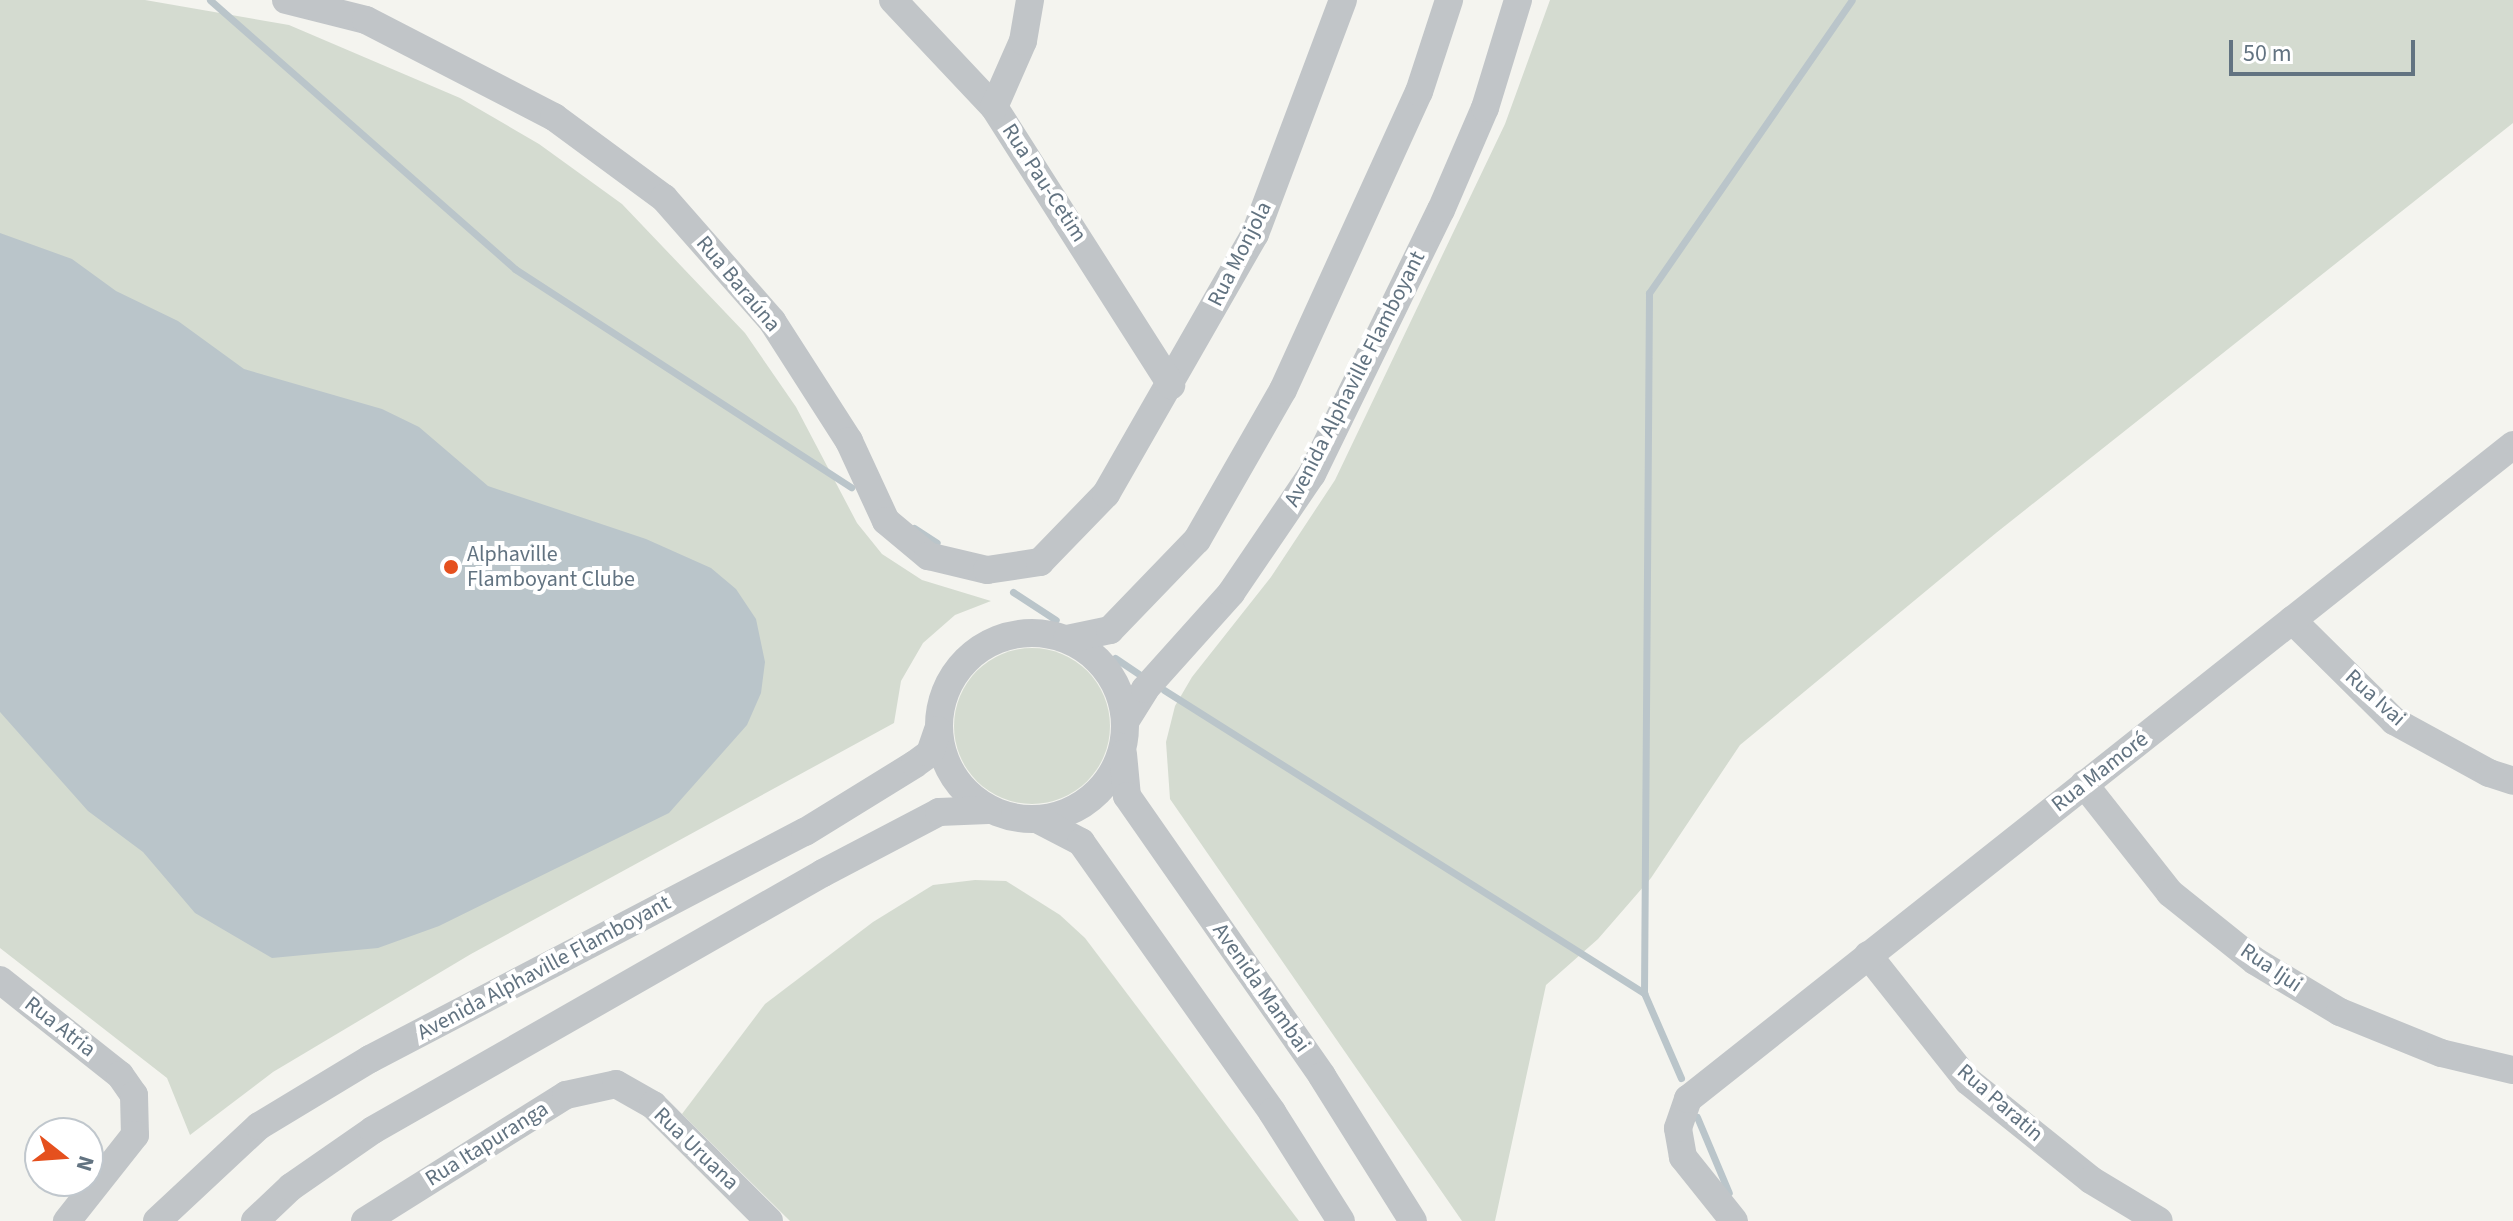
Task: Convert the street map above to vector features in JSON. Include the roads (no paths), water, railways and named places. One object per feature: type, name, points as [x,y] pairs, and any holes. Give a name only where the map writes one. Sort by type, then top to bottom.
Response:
[{"type":"street","name":"Rua Baraúna","points":[[286,0],[370,10],[554,117],[664,198],[772,321],[849,441],[886,521],[928,556],[987,570],[1040,562],[1106,494]]},
{"type":"street","name":"Rua Pau-Cetim","points":[[893,0],[994,107],[1171,385]]},
{"type":"street","points":[[994,107],[1023,41],[1030,0]]},
{"type":"street","name":"Rua Monjola","points":[[1106,494],[1255,234],[1343,0]]},
{"type":"street","points":[[1067,639],[1110,630],[1197,540],[1296,362],[1419,92],[1449,0]]},
{"type":"street","name":"Avenida Alphaville Flamboyant","points":[[1126,720],[1145,689],[1231,593],[1312,474],[1441,210],[1485,108],[1518,0]]},
{"type":"street","name":"Rua Mamoré","points":[[1734,1221],[1683,1157],[1678,1128],[1688,1099],[2513,445]]},
{"type":"street","name":"Rua Ivai","points":[[2292,620],[2394,721],[2489,773],[2513,781]]},
{"type":"street","points":[[255,1221],[291,1187],[373,1130],[823,873],[939,812],[988,810],[1019,820],[1037,819],[1085,805],[1108,782],[1123,753],[1126,720],[1118,688],[1095,656],[1067,639],[1035,632],[1003,637],[980,649],[958,669],[943,698],[938,730],[945,761],[962,789],[988,810]]},
{"type":"street","name":"Avenida Alphaville Flamboyant","points":[[157,1221],[259,1126],[370,1059],[805,832],[930,753],[938,730]]},
{"type":"street","name":"Avenida Mambai","points":[[1123,753],[1127,796],[1322,1076],[1413,1221]]},
{"type":"street","name":"Rua Ijui","points":[[2084,784],[2170,893],[2255,961],[2340,1012],[2441,1053],[2513,1070]]},
{"type":"street","points":[[1037,819],[1081,842],[1272,1112],[1341,1221]]},
{"type":"street","name":"Rua Paratin","points":[[1868,955],[1968,1081],[2091,1180],[2159,1221]]},
{"type":"street","name":"Rua Atria","points":[[0,980],[120,1075],[134,1095],[135,1135],[67,1221]]},
{"type":"street","name":"Rua Itapuranga","points":[[365,1221],[566,1095],[616,1084]]},
{"type":"street","name":"Rua Uruana","points":[[616,1084],[653,1105],[769,1221]]},
{"type":"waterway","points":[[210,0],[515,269],[851,487]]},
{"type":"waterway","points":[[1681,1078],[1644,993],[1649,293],[1852,0]]},
{"type":"waterway","points":[[914,528],[937,543]]},
{"type":"waterway","points":[[1013,592],[1056,620]]},
{"type":"waterway","points":[[1115,658],[1139,674]]},
{"type":"waterway","points":[[1164,690],[1644,993]]},
{"type":"waterway","points":[[1697,1117],[1729,1193]]},
{"type":"place","name":"Alphaville Flamboyant Clube","points":[[451,567]]}]
